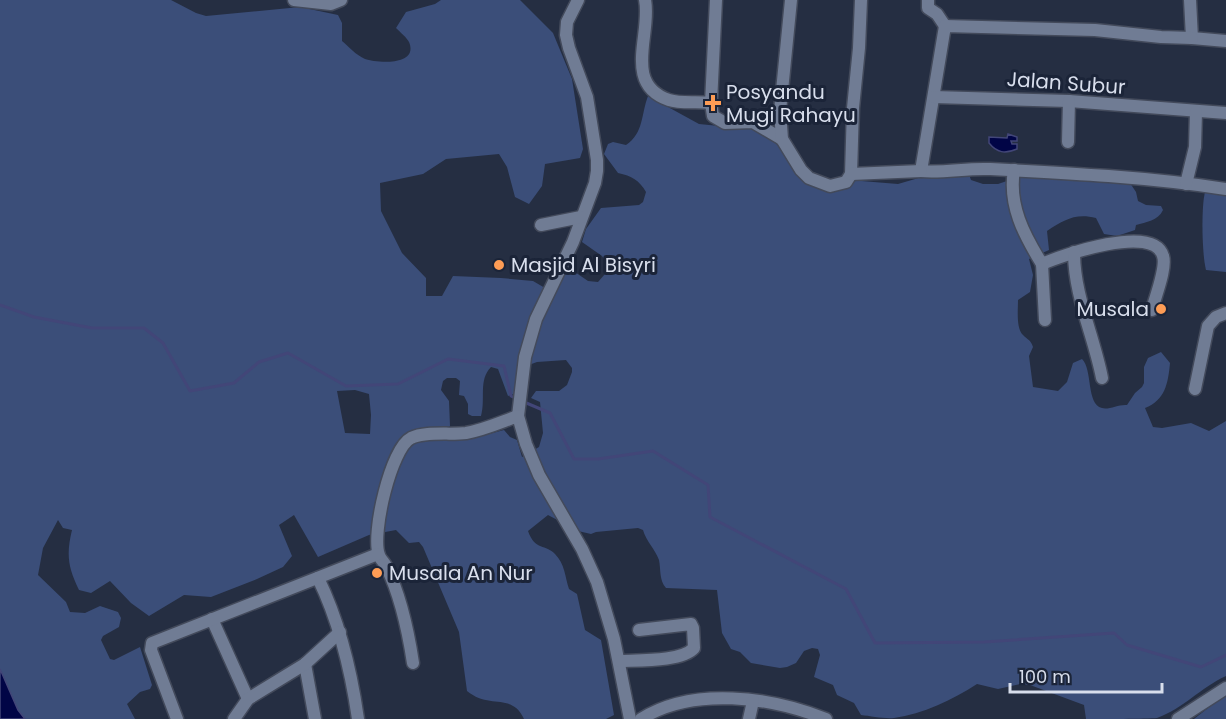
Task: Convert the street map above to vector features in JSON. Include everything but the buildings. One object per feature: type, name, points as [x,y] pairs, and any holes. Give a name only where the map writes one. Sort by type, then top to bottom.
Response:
[{"type":"street","points":[[294,0],[331,4],[341,0]]},
{"type":"street","points":[[578,0],[567,22],[566,35],[587,97],[597,160],[596,183],[560,271],[536,319],[525,357],[519,411],[526,444],[539,476],[589,562],[597,582],[607,611],[630,719]]},
{"type":"street","points":[[645,0],[642,71],[646,83],[652,90],[670,100],[711,103]]},
{"type":"street","points":[[716,0],[711,103],[713,116],[725,123],[753,122],[782,138]]},
{"type":"street","points":[[791,0],[780,111],[782,138],[801,170],[809,178],[830,186],[846,182],[851,174],[861,0]]},
{"type":"street","points":[[921,171],[945,26],[937,14],[928,8],[928,0]]},
{"type":"street","points":[[1190,0],[1192,38]]},
{"type":"street","points":[[945,26],[1095,30],[1226,41]]},
{"type":"street","name":"Jalan Subur","points":[[934,97],[1069,101],[1226,113]]},
{"type":"street","points":[[1068,142],[1069,101]]},
{"type":"street","points":[[1186,184],[1195,147],[1196,112]]},
{"type":"street","points":[[851,174],[943,172],[972,168],[1109,175],[1226,189]]},
{"type":"street","points":[[1014,170],[1012,189],[1015,208],[1026,235],[1042,264],[1045,320]]},
{"type":"street","points":[[540,225],[581,217]]},
{"type":"street","points":[[1042,264],[1074,252],[1135,240],[1143,240],[1155,245],[1160,249],[1164,259],[1152,310]]},
{"type":"street","points":[[1074,252],[1080,301],[1102,378]]},
{"type":"street","points":[[1196,389],[1208,326],[1211,321],[1226,313]]},
{"type":"street","points":[[413,663],[402,608],[386,565],[378,554],[378,530],[383,497],[404,444],[415,437],[479,430],[519,411]]},
{"type":"street","points":[[177,719],[151,650],[152,642],[378,554]]},
{"type":"street","points":[[318,578],[340,632],[352,680],[358,719]]},
{"type":"street","points":[[212,619],[248,699]]},
{"type":"street","points":[[619,661],[675,656],[694,648],[691,624],[639,630]]},
{"type":"street","points":[[234,719],[248,699],[305,664],[340,632]]},
{"type":"street","points":[[305,664],[315,719]]},
{"type":"street","points":[[1178,719],[1226,688]]},
{"type":"street","points":[[641,719],[665,706],[695,699],[787,705],[826,719]]},
{"type":"street","points":[[749,719],[753,701]]},
{"type":"shaded area","points":[[0,0],[171,0],[206,16],[300,7],[338,15],[342,23],[342,41],[365,59],[387,62],[403,59],[410,50],[408,40],[396,28],[406,12],[435,4],[441,0],[520,0],[553,33],[572,79],[583,149],[580,158],[545,164],[542,186],[529,204],[515,197],[507,167],[499,154],[446,159],[423,174],[380,183],[381,211],[402,253],[426,278],[426,296],[442,296],[453,276],[533,281],[545,288],[567,271],[572,270],[588,281],[598,282],[605,274],[607,264],[602,256],[582,242],[586,229],[601,208],[639,205],[643,202],[646,192],[635,179],[618,173],[604,154],[608,144],[613,142],[626,145],[636,135],[648,96],[699,124],[719,126],[739,123],[771,137],[809,182],[837,179],[898,184],[922,177],[939,164],[949,166],[965,164],[971,180],[983,184],[998,184],[1028,174],[1128,180],[1136,192],[1138,201],[1146,205],[1161,206],[1163,210],[1158,217],[1136,225],[1135,230],[1117,236],[1104,234],[1096,218],[1082,216],[1070,219],[1047,231],[1049,250],[1029,259],[1033,275],[1030,292],[1018,300],[1018,319],[1021,332],[1033,347],[1029,356],[1033,387],[1058,391],[1067,382],[1073,363],[1082,359],[1088,371],[1092,394],[1097,405],[1105,408],[1127,405],[1144,383],[1144,367],[1148,358],[1161,352],[1170,363],[1168,378],[1161,396],[1145,408],[1153,427],[1162,428],[1191,423],[1209,431],[1226,421],[1226,676],[1176,709],[1157,718],[1086,719],[1084,705],[1030,685],[1020,684],[998,689],[977,684],[937,706],[905,716],[882,718],[861,715],[854,703],[837,695],[833,685],[814,677],[820,655],[818,649],[812,648],[804,651],[796,663],[780,668],[751,663],[740,652],[731,649],[722,633],[717,590],[666,588],[661,578],[659,560],[643,530],[638,528],[591,534],[578,531],[548,515],[528,531],[534,542],[552,551],[558,558],[563,566],[569,589],[577,594],[585,630],[601,640],[614,715],[606,719],[524,719],[519,711],[507,703],[476,697],[467,691],[459,632],[419,542],[409,543],[396,530],[369,535],[318,557],[294,515],[279,525],[292,556],[283,567],[211,597],[184,595],[149,616],[131,603],[110,581],[91,593],[79,590],[69,561],[72,530],[63,528],[58,520],[43,548],[38,575],[66,602],[70,612],[85,613],[100,606],[118,612],[121,618],[119,627],[103,636],[101,640],[110,659],[114,660],[140,647],[152,685],[150,689],[140,692],[127,704],[135,719],[25,719],[18,710],[0,669]],"holes":[[[566,360],[572,368],[567,385],[559,391],[536,391],[531,398],[540,402],[543,433],[539,447],[522,457],[517,440],[510,437],[504,430],[469,439],[451,439],[446,430],[450,426],[449,401],[441,390],[443,381],[447,378],[456,378],[460,381],[459,395],[464,396],[468,404],[468,414],[481,416],[483,384],[491,367],[498,369],[508,396],[517,393],[518,369],[537,362]],[[355,390],[369,394],[370,434],[345,433],[337,391]]]},
{"type":"shaded area","points":[[1008,134],[1017,137],[1017,141],[1011,141],[1012,144],[1017,144],[1017,149],[1002,152],[989,143],[989,137],[1007,138]]},
{"type":"shaded area","points":[[1205,192],[1226,196],[1226,272],[1206,270],[1202,231]]},
{"type":"shaded area","points":[[0,669],[18,710],[25,719],[0,719]]},
{"type":"shaded area","points":[[1226,695],[1226,719],[1194,719],[1222,697]]},
{"type":"waterway","points":[[0,305],[34,317],[92,328],[144,328],[163,343],[190,391],[234,383],[259,362],[288,353],[346,386],[398,384],[448,359],[504,366],[511,396],[515,398]]},
{"type":"waterway","points":[[524,402],[550,413],[574,459],[598,459],[653,451],[708,485],[710,517],[846,589],[875,643],[984,642],[1114,633],[1127,645],[1201,667],[1226,655]]},
{"type":"place","name":"Posyandu Mugi Rahayu","points":[[713,103]]},
{"type":"place","name":"Masjid Al Bisyri","points":[[499,265]]},
{"type":"place","name":"Musala","points":[[1161,309]]},
{"type":"place","name":"Musala An Nur","points":[[377,573]]}]
